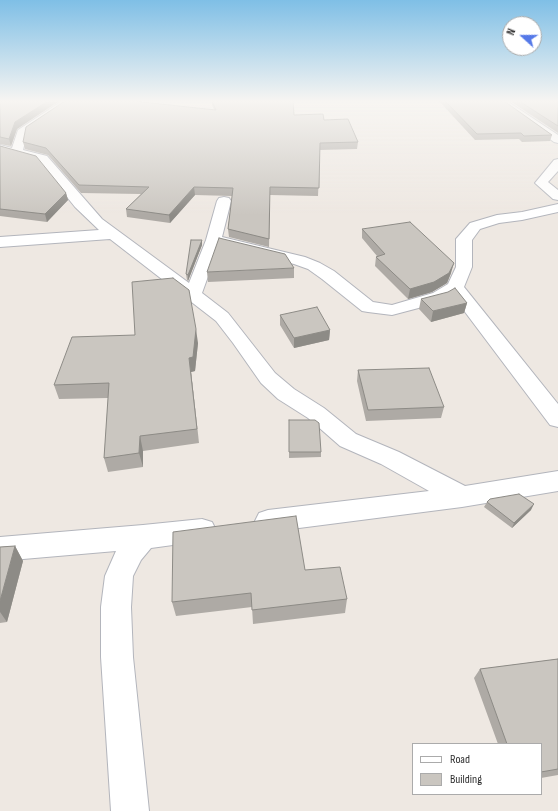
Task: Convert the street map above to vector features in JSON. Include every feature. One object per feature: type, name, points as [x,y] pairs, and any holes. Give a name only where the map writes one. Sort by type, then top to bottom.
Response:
[{"type":"street","points":[[17,139],[8,150],[44,159],[96,222],[222,317],[268,378],[286,394],[316,413],[348,440],[390,458],[462,497]]},
{"type":"street","points":[[558,163],[541,183],[558,196]]},
{"type":"street","points":[[193,295],[214,240],[224,201]]},
{"type":"street","points":[[214,240],[299,260],[314,266],[328,275],[368,307],[392,310],[439,297],[455,287],[464,267],[464,239],[474,226],[497,219],[522,216],[558,208]]},
{"type":"street","points":[[0,242],[112,234]]},
{"type":"street","points":[[455,287],[558,419]]},
{"type":"street","points":[[0,549],[143,537],[462,497],[558,481]]},
{"type":"street","points":[[130,811],[117,657],[116,606],[119,576],[130,552],[143,537]]},
{"type":"building","points":[[24,139],[357,139],[358,142],[320,143],[319,188],[270,187],[269,239],[228,229],[233,188],[194,187],[169,215],[126,209],[149,187],[79,185],[46,148],[23,142]]},
{"type":"building","points":[[0,146],[36,156],[66,193],[45,214],[0,209]]},
{"type":"building","points":[[410,222],[454,263],[449,273],[434,282],[410,289],[376,257],[385,254],[362,229]]},
{"type":"building","points":[[219,238],[285,254],[294,268],[207,272]]},
{"type":"building","points":[[191,240],[202,240],[188,275],[186,274]]},
{"type":"building","points":[[173,278],[189,290],[196,329],[193,357],[189,358],[197,429],[140,436],[139,453],[104,458],[109,383],[54,385],[72,337],[135,335],[132,282]]},
{"type":"building","points":[[455,288],[467,303],[433,311],[421,299],[448,292]]},
{"type":"building","points":[[317,307],[330,330],[294,338],[280,315]]},
{"type":"building","points":[[429,368],[444,407],[368,410],[358,370]]},
{"type":"building","points":[[289,420],[315,420],[319,423],[321,452],[289,452]]},
{"type":"building","points":[[519,494],[534,504],[514,523],[487,502],[490,499]]},
{"type":"building","points":[[296,516],[305,570],[340,567],[347,599],[252,610],[251,593],[172,602],[173,532]]},
{"type":"building","points":[[15,546],[0,601],[0,547]]},
{"type":"building","points":[[558,659],[558,769],[542,772],[542,743],[507,743],[480,669]]}]
